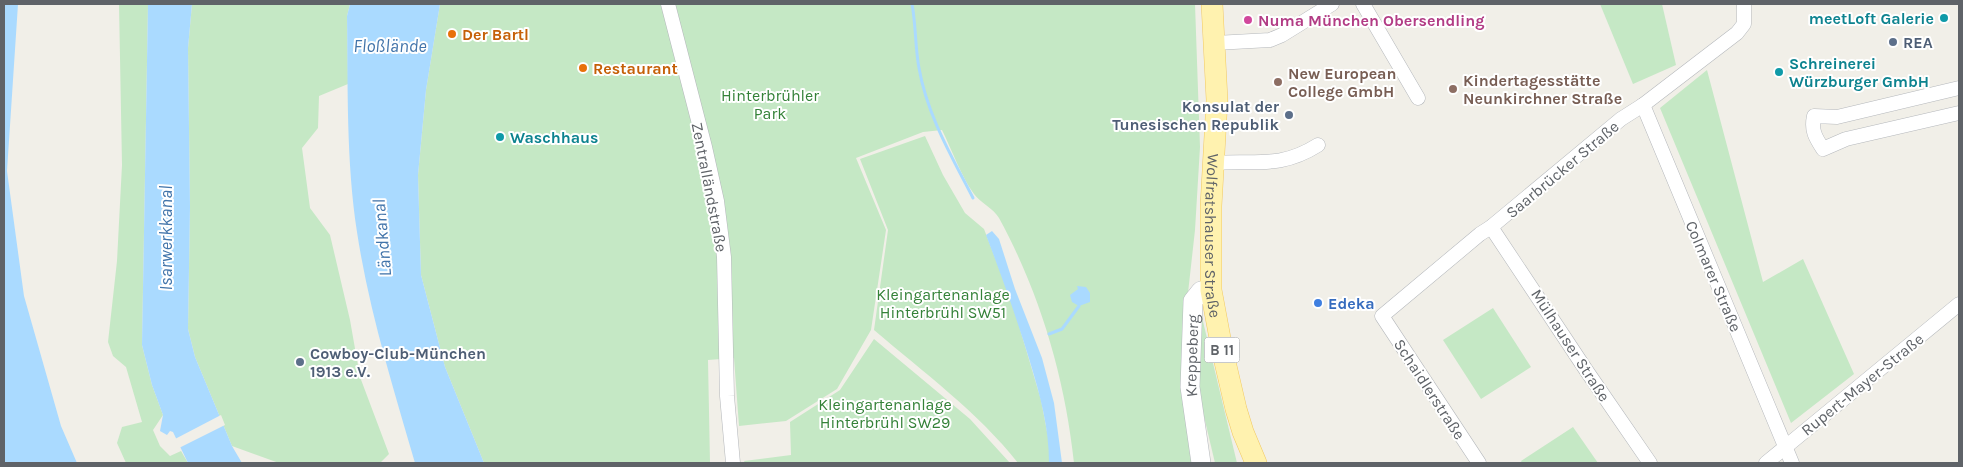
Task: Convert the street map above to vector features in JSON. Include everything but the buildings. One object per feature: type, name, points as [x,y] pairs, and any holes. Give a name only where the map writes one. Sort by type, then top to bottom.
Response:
[{"type":"main road","name":"Wolfratshauser Straße","points":[[1212,4],[1217,100],[1211,290],[1236,409],[1256,463]]},
{"type":"street","name":"Zentralländstraße","points":[[668,4],[705,147],[718,211],[724,256],[727,396],[733,463]]},
{"type":"street","points":[[1214,44],[1270,40],[1282,35],[1332,4]]},
{"type":"street","points":[[1363,4],[1418,98]]},
{"type":"street","name":"Saarbrücker Straße","points":[[1382,316],[1622,119],[1737,34],[1746,18],[1744,4]]},
{"type":"street","points":[[1959,88],[1837,117],[1814,116],[1812,128],[1815,137],[1823,149],[1846,138],[1959,113]]},
{"type":"street","name":"Colmarer Straße","points":[[1642,105],[1792,463]]},
{"type":"street","points":[[1214,163],[1262,163],[1289,159],[1302,155],[1318,145]]},
{"type":"street","name":"Mülhauser Straße","points":[[1491,227],[1650,463]]},
{"type":"street","name":"Kreppeberg","points":[[1201,463],[1190,387],[1193,301],[1201,291],[1211,290]]},
{"type":"street","name":"Rupert-Mayer-Straße","points":[[1766,463],[1959,304]]},
{"type":"street","name":"Schaidlerstraße","points":[[1382,316],[1479,463]]},
{"type":"green space","points":[[119,4],[148,4],[142,345],[152,385],[163,415],[153,430],[160,446],[170,456],[181,451],[188,463],[126,463],[117,443],[122,427],[142,422],[126,367],[113,356],[108,342],[117,261],[122,165]]},
{"type":"green space","points":[[192,4],[350,4],[347,16],[348,84],[319,96],[318,128],[302,148],[310,208],[330,235],[350,320],[360,377],[389,454],[380,463],[279,463],[232,446],[195,357],[188,329],[190,207],[188,48]]},
{"type":"green space","name":"Hinterbrühler Park","points":[[440,4],[1195,4],[1200,147],[1195,230],[1187,302],[1197,463],[1074,463],[1070,431],[1057,368],[1027,276],[999,218],[969,187],[942,130],[923,132],[856,158],[886,230],[871,330],[837,389],[786,421],[739,426],[734,358],[708,360],[710,463],[484,463],[445,367],[421,275],[418,175],[426,90]]},
{"type":"green space","points":[[1600,4],[1662,4],[1676,65],[1633,84]]},
{"type":"green space","points":[[1707,70],[1763,282],[1803,259],[1854,374],[1791,423],[1660,108]]},
{"type":"green space","name":"Kleingartenanlage Hinterbrühl SW51","points":[[925,136],[943,175],[965,213],[984,229],[1012,302],[1041,400],[1049,442],[1049,463],[1018,463],[968,410],[874,330],[888,230],[860,159]]},
{"type":"green space","points":[[1493,308],[1531,367],[1481,399],[1443,340]]},
{"type":"green space","points":[[1200,309],[1237,463],[1215,463],[1198,391]]},
{"type":"green space","name":"Kleingartenanlage Hinterbrühl SW29","points":[[874,339],[970,419],[1010,463],[745,463],[744,461],[791,455],[790,422],[840,390]]},
{"type":"green space","points":[[1573,427],[1598,463],[1522,463],[1521,461]]},
{"type":"water","points":[[4,4],[18,4],[7,171],[24,296],[61,426],[77,463],[4,463]]},
{"type":"water","name":"Isarwerkkanal","points":[[148,4],[192,4],[188,48],[190,207],[188,329],[195,357],[232,446],[242,463],[188,463],[173,432],[170,431],[167,435],[160,431],[163,415],[152,385],[142,345]]},
{"type":"water","name":"Floßlände","points":[[350,4],[440,4],[426,90],[418,175],[421,275],[445,367],[484,463],[415,463],[398,406],[368,291],[353,205],[348,97],[347,16]]},
{"type":"water","points":[[992,231],[999,239],[1015,289],[1042,358],[1054,403],[1062,463],[1049,463],[1046,424],[1034,374],[1004,282],[986,235]]},
{"type":"water","points":[[1077,286],[1086,287],[1090,293],[1090,302],[1079,306],[1072,302],[1070,295],[1078,289]]},
{"type":"pier","points":[[221,415],[225,425],[179,448],[175,439]]},
{"type":"waterway","points":[[912,4],[918,60],[928,102],[941,135],[973,198]]},
{"type":"waterway","points":[[1049,334],[1062,329],[1079,306]]},
{"type":"place","name":"meetLoft Galerie","points":[[1944,18]]},
{"type":"place","name":"Numa München Obersendling","points":[[1248,20]]},
{"type":"place","name":"Der Bartl","points":[[452,34]]},
{"type":"place","name":"REA","points":[[1893,42]]},
{"type":"place","name":"Restaurant","points":[[583,68]]},
{"type":"place","name":"Schreinerei Würzburger GmbH","points":[[1779,72]]},
{"type":"place","name":"New European College GmbH","points":[[1278,82]]},
{"type":"place","name":"Kindertagesstätte Neunkirchner Straße","points":[[1453,89]]},
{"type":"place","name":"Konsulat der Tunesischen Republik","points":[[1289,115]]},
{"type":"place","name":"Waschhaus","points":[[500,137]]},
{"type":"place","name":"Edeka","points":[[1318,303]]},
{"type":"place","name":"Cowboy-Club-München 1913 e.V.","points":[[300,362]]},
{"type":"water label","name":"Ländkanal","points":[[382,238]]}]
